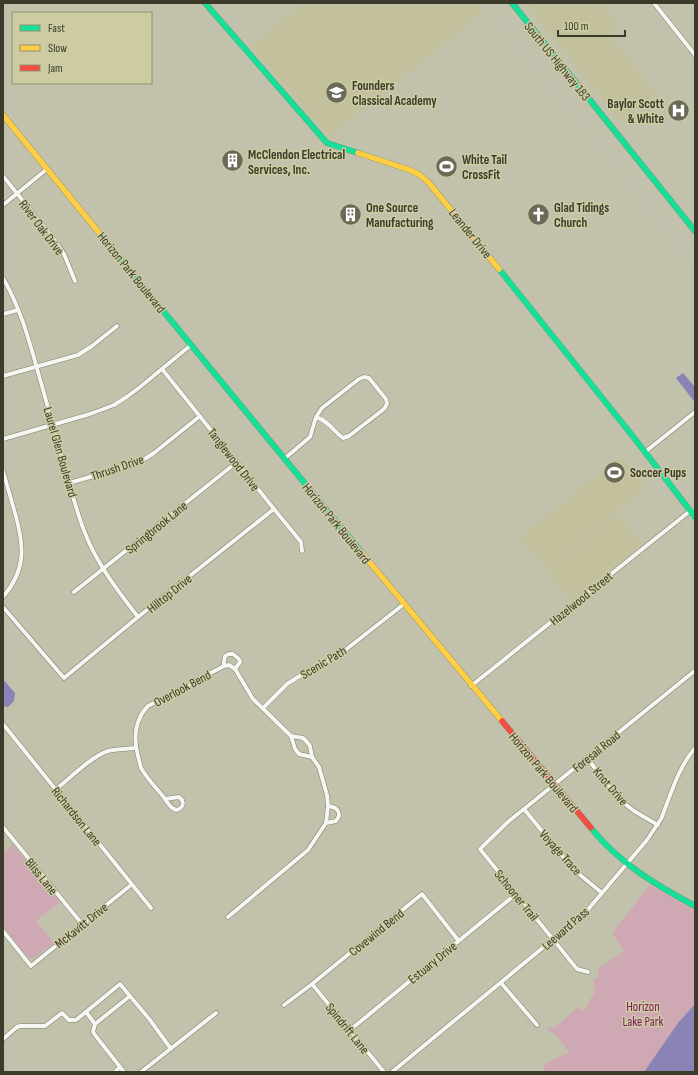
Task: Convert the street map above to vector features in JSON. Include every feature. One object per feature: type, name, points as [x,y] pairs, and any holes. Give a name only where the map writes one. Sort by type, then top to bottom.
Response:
[{"type":"street","name":"Leander Drive","points":[[205,3],[327,143],[410,170],[420,175],[429,183],[522,296],[695,517]]},
{"type":"street","name":"South US Highway 183","points":[[512,3],[695,231]]},
{"type":"street","points":[[654,3],[695,55]]},
{"type":"street","name":"Horizon Park Boulevard","points":[[3,115],[471,686],[598,837],[627,864],[652,882],[695,906]]},
{"type":"street","points":[[3,205],[47,169]]},
{"type":"street","name":"River Oak Drive","points":[[3,176],[61,248],[75,281]]},
{"type":"street","name":"Laurel Glen Boulevard","points":[[3,278],[13,298],[29,339],[78,516],[85,534],[103,569],[138,617]]},
{"type":"street","points":[[3,314],[18,310]]},
{"type":"street","points":[[3,376],[83,352],[117,326]]},
{"type":"street","points":[[3,439],[98,412],[114,404],[128,396],[191,345]]},
{"type":"street","name":"Tanglewood Drive","points":[[162,369],[301,542],[302,551]]},
{"type":"street","points":[[284,459],[310,437],[316,417],[322,408],[364,376],[369,378],[386,399],[387,404],[384,409],[349,436],[343,438],[323,419],[316,417]]},
{"type":"street","points":[[645,452],[695,412]]},
{"type":"street","name":"Thrush Drive","points":[[69,483],[132,465],[143,460],[200,416]]},
{"type":"street","name":"Springbrook Lane","points":[[74,592],[237,462]]},
{"type":"street","points":[[3,471],[20,531],[22,550],[16,576],[3,597]]},
{"type":"street","name":"Hilltop Drive","points":[[3,607],[64,678],[274,509]]},
{"type":"street","name":"Hazelwood Street","points":[[471,686],[690,511]]},
{"type":"street","name":"Scenic Path","points":[[263,708],[287,684],[339,655],[404,604]]},
{"type":"street","name":"Overlook Bend","points":[[224,666],[225,656],[233,654],[239,659],[240,662],[236,669]]},
{"type":"street","name":"Overlook Bend","points":[[165,799],[148,779],[140,766],[135,738],[142,712],[148,706],[224,666],[229,665],[236,669],[253,699],[291,736],[295,749],[299,754],[312,757]]},
{"type":"street","name":"Foresail Road","points":[[480,849],[524,808],[695,671]]},
{"type":"street","name":"Richardson Lane","points":[[3,724],[151,908]]},
{"type":"street","name":"Overlook Bend","points":[[228,917],[308,850],[326,823],[328,806],[319,767],[312,757],[310,746],[307,742],[303,738],[291,736]]},
{"type":"street","points":[[55,790],[91,761],[108,751],[136,748]]},
{"type":"street","name":"Leeward Pass","points":[[392,1072],[585,913],[658,825],[680,770],[687,756],[695,748]]},
{"type":"street","name":"Knot Drive","points":[[587,758],[620,800],[634,811],[658,825]]},
{"type":"street","name":"Overlook Bend","points":[[326,823],[336,821],[339,816],[337,809],[328,806]]},
{"type":"street","name":"Voyage Trace","points":[[524,808],[573,869],[602,893]]},
{"type":"street","name":"Bliss Lane","points":[[3,827],[82,924]]},
{"type":"street","name":"Schooner Trail","points":[[480,849],[577,969],[588,972]]},
{"type":"street","name":"McKavitt Drive","points":[[3,932],[31,966],[131,885]]},
{"type":"street","name":"Covewind Bend","points":[[284,1005],[422,894],[458,940]]},
{"type":"street","name":"Estuary Drive","points":[[350,1030],[516,894]]},
{"type":"street","points":[[501,982],[536,1025]]},
{"type":"street","points":[[3,1039],[20,1026],[45,1026],[62,1013],[69,1020],[76,1020],[120,984],[150,1020],[171,1049]]},
{"type":"street","name":"Spindrift Lane","points":[[312,984],[384,1072]]},
{"type":"street","points":[[124,1072],[93,1032],[96,1024],[130,996]]},
{"type":"street","points":[[86,1012],[96,1024]]},
{"type":"street","points":[[141,1072],[216,1013]]},
{"type":"street","points":[[115,1072],[120,1067]]},
{"type":"shaded area","name":"Founders Classical Academy","points":[[303,3],[476,3],[483,12],[329,137],[250,46]]},
{"type":"shaded area","points":[[525,3],[601,3],[619,25],[609,33],[656,92],[620,121]]},
{"type":"shaded area","points":[[683,373],[695,387],[695,399],[693,400],[676,378]]},
{"type":"shaded area","points":[[621,456],[647,487],[546,569],[520,537]]},
{"type":"shaded area","points":[[618,513],[643,544],[571,601],[547,570]]},
{"type":"shaded area","points":[[3,679],[15,693],[14,701],[8,707],[3,706]]},
{"type":"shaded area","points":[[695,1004],[695,1072],[644,1072],[678,1023]]},
{"type":"green space","points":[[13,845],[60,902],[36,921],[54,943],[34,958],[30,958],[26,955],[3,926],[3,853]]},
{"type":"green space","name":"Horizon Lake Park","points":[[650,885],[695,910],[695,1029],[665,1072],[543,1072],[545,1064],[569,1052],[556,1035],[548,1031],[548,1026],[554,1028],[577,1008],[584,1011],[595,991],[593,980],[598,976],[598,969],[624,951],[612,933]]},
{"type":"railway","points":[[487,3],[695,260]]},
{"type":"traffic: fast","points":[[205,3],[327,143],[358,153]]},
{"type":"traffic: fast","points":[[512,3],[695,231]]},
{"type":"traffic: fast","points":[[114,251],[362,553]]},
{"type":"traffic: fast","points":[[499,269],[635,439],[695,517]]},
{"type":"traffic: fast","points":[[591,828],[602,841],[626,863],[666,890],[695,906]]},
{"type":"traffic: slow","points":[[3,115],[114,251]]},
{"type":"traffic: slow","points":[[358,153],[410,170],[420,175],[429,183],[499,269]]},
{"type":"traffic: slow","points":[[362,553],[502,721]]},
{"type":"traffic: jam","points":[[502,721],[591,828]]},
{"type":"place","name":"Founders Classical Academy","points":[[337,92]]},
{"type":"place","name":"Baylor Scott & White","points":[[679,110]]},
{"type":"place","name":"McClendon Electrical Services, Inc.","points":[[233,161]]},
{"type":"place","name":"White Tail CrossFit","points":[[446,166]]},
{"type":"place","name":"One Source Manufacturing","points":[[351,214]]},
{"type":"place","name":"Glad Tidings Church","points":[[538,214]]},
{"type":"place","name":"Soccer Pups","points":[[615,472]]}]
